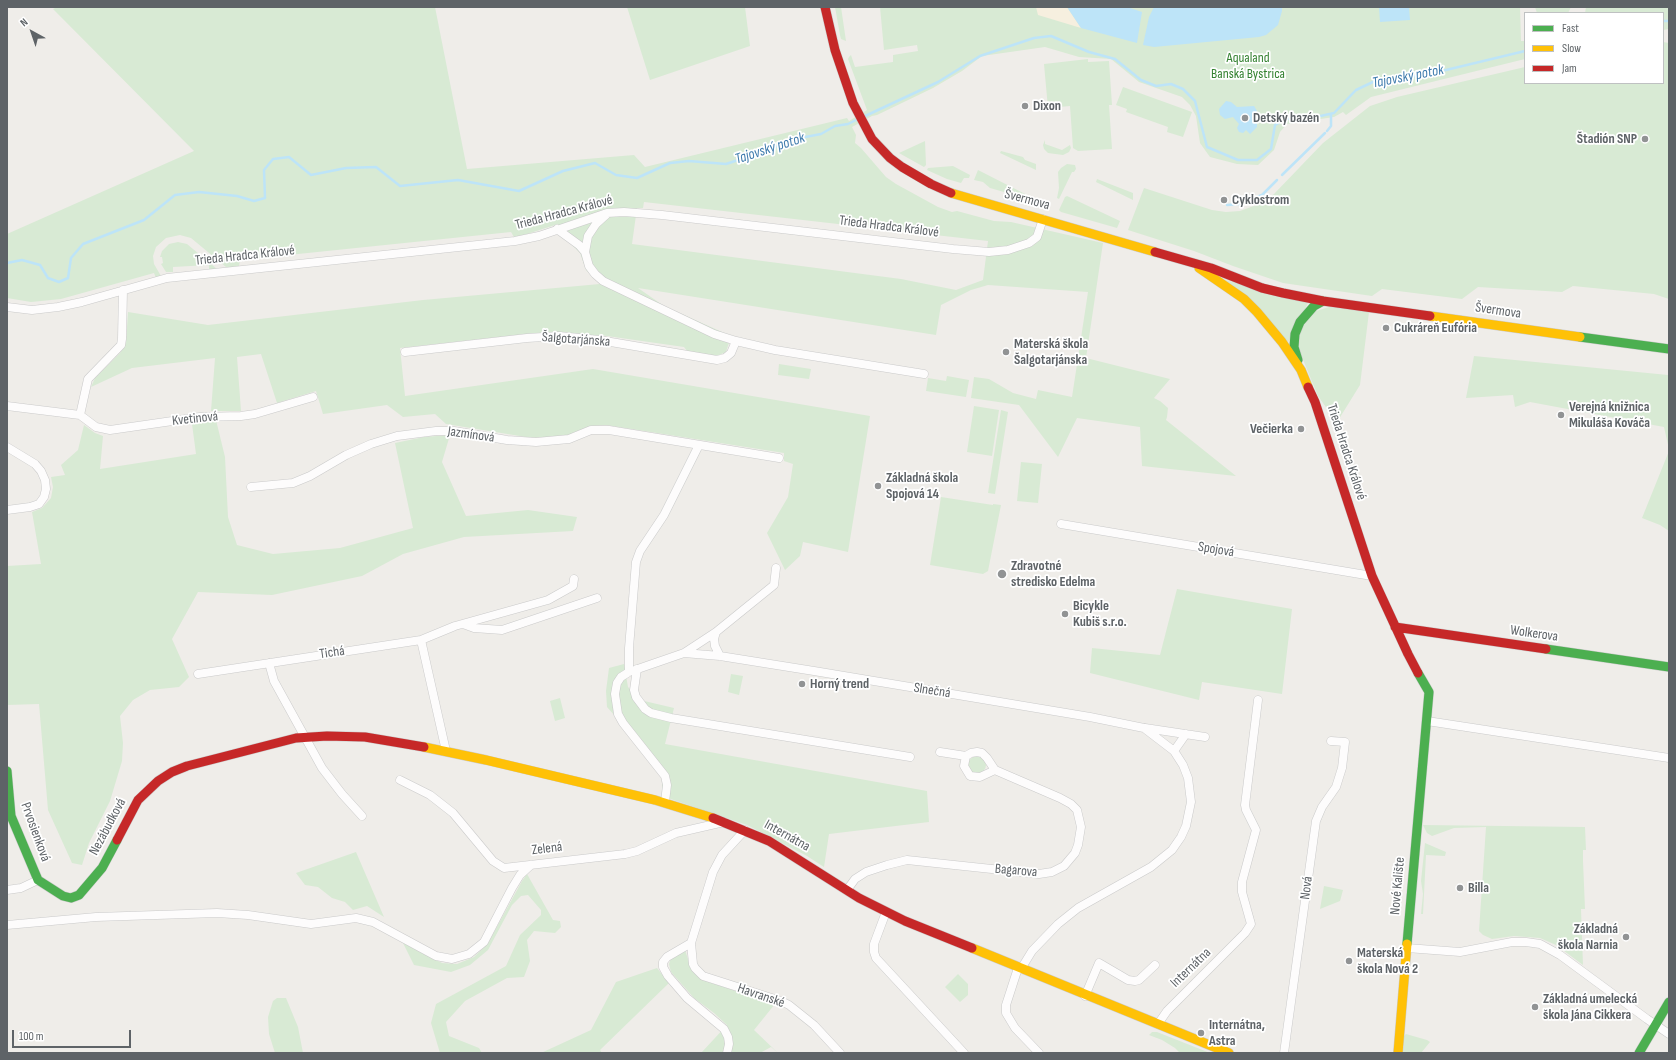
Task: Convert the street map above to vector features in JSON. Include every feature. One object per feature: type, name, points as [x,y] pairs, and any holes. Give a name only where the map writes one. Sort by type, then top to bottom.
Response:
[{"type":"street","name":"Švermova","points":[[825,7],[835,50],[853,103],[872,139],[890,158],[902,167],[931,184],[960,197],[1043,219],[1188,261],[1211,268],[1262,288],[1323,301],[1669,349]]},
{"type":"street","name":"Trieda Hradca Králové","points":[[7,307],[32,310],[58,307],[167,278],[515,241],[539,236],[607,213],[624,212],[662,215],[989,252],[1008,250],[1029,243],[1037,237],[1043,219]]},
{"type":"street","points":[[585,252],[588,236],[596,224],[607,213]]},
{"type":"street","points":[[557,229],[579,245],[585,252],[589,266],[603,281],[714,334],[763,348],[924,374]]},
{"type":"street","name":"Trieda Hradca Králové","points":[[1188,261],[1228,287],[1258,312],[1282,342],[1301,370],[1315,402],[1372,576],[1408,654],[1428,687]]},
{"type":"street","points":[[80,415],[88,379],[121,345],[123,290]]},
{"type":"street","points":[[1301,370],[1294,347],[1295,334],[1300,322],[1307,313],[1323,301]]},
{"type":"street","name":"Šalgotarjánska","points":[[405,352],[527,338],[559,336],[599,340],[717,360],[725,358],[731,353],[736,341]]},
{"type":"street","name":"Kvetinová","points":[[7,406],[80,415],[96,427],[110,430],[200,417],[241,416],[255,414],[314,397]]},
{"type":"street","name":"Jazmínová","points":[[251,487],[293,482],[310,476],[340,458],[371,444],[397,436],[436,431],[454,431],[536,442],[569,440],[591,430],[598,429],[779,458]]},
{"type":"street","points":[[699,445],[664,515],[640,551],[636,562],[629,648],[636,697],[645,709],[651,713],[671,718],[910,757]]},
{"type":"street","points":[[7,447],[35,464],[41,471],[45,480],[46,489],[44,497],[39,504],[30,507],[7,510]]},
{"type":"street","name":"Spojová","points":[[1061,524],[1372,576]]},
{"type":"street","name":"Slnečná","points":[[665,802],[667,786],[665,776],[623,723],[618,714],[615,694],[617,683],[621,677],[633,670],[684,653],[716,632],[774,585],[776,568]]},
{"type":"street","name":"Tichá","points":[[198,674],[421,640],[463,624],[548,600],[573,586],[575,584],[574,579]]},
{"type":"street","points":[[463,624],[474,628],[502,630],[597,598]]},
{"type":"street","name":"Wolkerova","points":[[1395,627],[1669,667]]},
{"type":"street","points":[[716,632],[714,639],[715,646],[720,656]]},
{"type":"street","points":[[421,640],[446,751]]},
{"type":"street","name":"Slnečná","points":[[684,653],[720,656],[1205,737]]},
{"type":"street","points":[[269,663],[274,681],[304,737],[331,781],[362,816]]},
{"type":"street","name":"Nové Kalište","points":[[1398,1053],[1428,721],[1430,692],[1428,687]]},
{"type":"street","name":"Internátna","points":[[1158,1024],[1167,1010],[1245,933],[1251,924],[1242,892],[1242,882],[1256,830],[1245,805],[1258,700]]},
{"type":"street","points":[[1428,721],[1669,758]]},
{"type":"street","name":"Slnečná","points":[[1019,968],[1032,951],[1058,924],[1078,908],[1151,867],[1172,850],[1186,826],[1191,802],[1188,778],[1183,765],[1174,752],[1144,728]]},
{"type":"street","points":[[1174,752],[1186,734]]},
{"type":"street","points":[[304,737],[365,737],[394,741],[446,751],[665,802]]},
{"type":"street","name":"Nezábudková","points":[[57,892],[67,898],[79,895],[102,868],[138,800],[148,789],[163,778],[187,766],[304,737]]},
{"type":"street","name":"Nová","points":[[1284,1053],[1316,821],[1322,807],[1336,787],[1342,768],[1345,742],[1331,741]]},
{"type":"street","name":"Bagarova","points":[[847,890],[855,879],[866,872],[907,860],[1039,874],[1052,872],[1064,866],[1074,853],[1078,845],[1081,827],[1077,810],[1071,804],[995,770],[987,758],[977,752],[966,756],[940,752]]},
{"type":"street","points":[[966,756],[964,766],[970,776],[980,777],[995,770]]},
{"type":"street","name":"Prvosienková","points":[[7,771],[11,816],[38,880],[57,892]]},
{"type":"street","name":"Zelená","points":[[400,780],[430,795],[452,813],[496,864],[507,868],[625,854],[637,851],[676,832],[725,822]]},
{"type":"street","name":"Internátna","points":[[665,802],[725,822],[769,841],[847,890],[905,922],[1229,1053]]},
{"type":"street","name":"Havranské","points":[[745,830],[717,863],[691,943],[693,964],[703,976],[790,1005],[814,1025],[840,1053]]},
{"type":"street","points":[[7,925],[96,917],[217,913],[248,915],[311,924],[356,918],[373,922],[436,956],[452,959],[469,954],[484,942],[512,888],[520,875],[531,865]]},
{"type":"street","points":[[7,890],[21,888],[38,880]]},
{"type":"street","points":[[886,912],[874,944],[876,958],[964,1053]]},
{"type":"street","points":[[1407,948],[1460,952],[1512,942],[1540,944],[1560,955],[1655,1026],[1669,1034]]},
{"type":"street","points":[[691,943],[667,957],[663,962],[663,967],[668,976],[687,998],[724,1029],[728,1037],[729,1044],[727,1053]]},
{"type":"street","name":"Internátna","points":[[1085,996],[1099,963],[1128,980],[1135,981],[1139,980],[1155,965]]},
{"type":"street","points":[[1019,968],[1006,1005],[1006,1013],[1015,1028],[1039,1053]]},
{"type":"street","points":[[1639,1053],[1669,1002]]},
{"type":"green space","name":"Aqualand Banská Bystrica","points":[[57,7],[435,7],[467,169],[634,155],[645,167],[847,118],[849,121],[867,110],[848,59],[849,57],[851,55],[855,67],[893,62],[893,55],[918,51],[917,45],[884,50],[880,7],[1520,7],[1521,41],[1524,41],[1524,59],[1371,97],[1346,115],[1343,112],[1334,117],[1287,124],[1280,132],[1274,150],[1258,165],[1237,164],[1210,157],[1200,143],[1196,116],[1190,105],[1182,97],[1139,82],[1111,59],[1079,57],[1045,47],[982,56],[962,71],[933,88],[872,116],[852,127],[856,135],[855,143],[886,177],[938,207],[952,212],[957,211],[994,221],[1011,222],[1103,243],[1086,358],[1170,379],[1154,398],[1168,408],[1166,420],[1236,476],[1142,466],[1140,427],[1077,418],[1058,457],[1019,405],[971,398],[974,377],[989,379],[1013,393],[1036,399],[1038,390],[1072,397],[1088,292],[988,285],[971,290],[941,305],[936,335],[638,288],[664,306],[731,336],[726,352],[717,356],[687,351],[684,347],[600,335],[553,332],[400,348],[405,396],[593,369],[870,416],[848,552],[803,542],[800,556],[785,570],[767,533],[788,497],[793,464],[784,461],[784,453],[606,425],[590,426],[566,436],[532,438],[446,424],[435,414],[403,417],[387,405],[323,414],[316,391],[277,403],[261,354],[237,357],[241,411],[211,411],[215,358],[132,368],[91,387],[95,378],[120,353],[126,343],[128,312],[208,325],[423,300],[600,284],[586,270],[580,253],[562,238],[558,224],[514,237],[511,232],[240,260],[239,266],[233,267],[226,267],[191,238],[180,235],[166,238],[156,247],[153,256],[154,264],[161,276],[156,278],[154,273],[61,299],[31,302],[7,298],[7,234],[194,151],[53,9]],"holes":[[[644,202],[988,241],[983,280],[956,290],[901,279],[632,244],[637,208],[643,208]]]},
{"type":"green space","points":[[627,7],[745,7],[750,46],[650,80]]},
{"type":"green space","points":[[835,7],[841,7],[846,41],[841,39]]},
{"type":"green space","points":[[1535,7],[1571,7],[1568,12],[1537,12]]},
{"type":"green space","points":[[1586,7],[1669,7],[1669,29],[1664,30],[1664,12],[1585,12]]},
{"type":"green space","points":[[1664,42],[1669,43],[1669,299],[1654,294],[1573,286],[1562,292],[1478,287],[1462,299],[1382,289],[1372,296],[1283,283],[1194,251],[1128,230],[1144,188],[1212,210],[1226,212],[1240,211],[1262,203],[1274,194],[1323,143],[1370,106],[1397,97],[1524,67],[1524,84],[1664,84]]},
{"type":"green space","points":[[1088,59],[1088,62],[1109,61],[1112,105],[1109,105],[1112,149],[1078,151],[1073,148],[1070,106],[1048,108],[1044,64]]},
{"type":"green space","points":[[1123,87],[1192,112],[1183,137],[1167,132],[1168,127],[1126,112],[1127,109],[1116,105]]},
{"type":"green space","points":[[1045,140],[1045,144],[1062,150],[1070,145],[1071,148],[1069,152],[1063,155],[1048,153],[1044,149],[1043,145]]},
{"type":"green space","points":[[925,141],[926,165],[924,167],[899,153]]},
{"type":"green space","points":[[1001,151],[1023,157],[1025,160],[1036,164],[1036,170],[1000,153]]},
{"type":"green space","points":[[1067,164],[1075,165],[1076,169],[1072,172],[1059,199],[1057,198],[1059,188],[1058,172]]},
{"type":"green space","points":[[953,166],[970,175],[969,178],[964,178],[961,183],[947,179],[927,170],[928,168]]},
{"type":"green space","points":[[978,170],[1029,196],[1032,200],[990,188],[983,182],[974,180]]},
{"type":"green space","points":[[1097,179],[1133,193],[1133,200],[1096,182]]},
{"type":"green space","points":[[1067,196],[1120,221],[1117,228],[1061,212],[1059,210],[1065,197]]},
{"type":"green space","points":[[178,242],[187,244],[217,269],[209,270],[209,265],[173,267],[173,272],[166,272],[161,264],[163,263],[162,257],[160,257],[162,251],[169,244]]},
{"type":"green space","points":[[1225,280],[1308,303],[1289,341],[1288,342]]},
{"type":"green space","points":[[1329,307],[1369,312],[1360,385],[1334,427],[1328,410],[1318,396],[1299,350],[1300,332],[1305,323],[1316,311]]},
{"type":"green space","points":[[1474,356],[1668,375],[1669,373],[1669,449],[1664,427],[1530,402],[1515,407],[1513,395],[1466,398]]},
{"type":"green space","points":[[779,364],[811,369],[809,379],[778,375]]},
{"type":"green space","points":[[947,376],[969,380],[966,397],[926,391],[928,378],[946,381]]},
{"type":"green space","points":[[974,406],[999,410],[992,456],[967,452]]},
{"type":"green space","points":[[1001,410],[1008,412],[995,494],[988,493]]},
{"type":"green space","points":[[216,420],[225,457],[228,517],[237,545],[273,554],[340,548],[413,528],[395,443],[424,437],[450,435],[442,462],[466,516],[528,510],[577,517],[573,531],[464,537],[403,554],[362,576],[272,595],[198,592],[172,639],[189,677],[179,687],[150,690],[133,700],[120,716],[123,743],[122,761],[110,801],[89,843],[82,865],[72,863],[48,810],[39,704],[7,705],[7,566],[41,564],[32,512],[42,508],[51,498],[53,487],[51,477],[65,475],[61,465],[78,450],[84,425],[95,433],[103,436],[100,469],[196,454],[192,424]]},
{"type":"green space","points":[[1669,451],[1669,531],[1660,525],[1642,518]]},
{"type":"green space","points":[[1021,462],[1042,464],[1038,503],[1017,501]]},
{"type":"green space","points":[[941,497],[1001,505],[988,571],[983,574],[930,565]]},
{"type":"green space","points":[[1177,589],[1292,609],[1282,694],[1202,682],[1199,700],[1090,673],[1092,648],[1160,655]]},
{"type":"green space","points":[[624,664],[628,687],[640,700],[674,708],[665,744],[927,791],[929,822],[829,834],[824,867],[807,856],[747,825],[662,796],[662,769],[607,707],[606,691],[609,668]]},
{"type":"green space","points":[[731,674],[743,676],[739,695],[728,692]]},
{"type":"green space","points":[[560,698],[565,718],[555,721],[550,701]]},
{"type":"green space","points":[[977,756],[983,759],[986,765],[983,771],[977,774],[971,771],[968,765],[971,759]]},
{"type":"green space","points":[[1423,825],[1585,827],[1586,850],[1583,850],[1583,861],[1585,909],[1581,909],[1583,965],[1556,945],[1540,938],[1514,936],[1492,939],[1483,935],[1479,931],[1486,827],[1454,828],[1432,836],[1427,833]]},
{"type":"green space","points":[[1425,843],[1446,852],[1445,856],[1426,855],[1423,914],[1421,914],[1423,894],[1421,881]]},
{"type":"green space","points":[[356,852],[384,917],[367,906],[353,910],[345,902],[332,898],[318,887],[305,885],[296,873]]},
{"type":"green space","points":[[527,874],[553,920],[560,921],[561,927],[555,933],[534,931],[527,940],[530,961],[524,977],[507,978],[465,1001],[446,1022],[449,1036],[479,1048],[482,1053],[440,1053],[431,1023],[436,1004],[506,966],[520,935],[541,915],[541,910],[528,895],[521,896],[512,905],[488,950],[470,965],[451,972],[414,965],[403,943],[442,963],[457,964],[474,957],[488,943]]},
{"type":"green space","points":[[1324,886],[1343,890],[1340,901],[1320,909]]},
{"type":"green space","points":[[685,950],[691,968],[703,980],[775,1004],[754,1030],[778,1053],[771,1047],[760,1053],[701,1053],[727,1025],[694,998],[671,972],[669,964],[671,958]]},
{"type":"green space","points":[[657,968],[669,983],[600,1050],[602,1053],[541,1053],[591,1030],[616,982]]},
{"type":"green space","points":[[958,974],[968,984],[968,995],[960,1002],[945,987]]},
{"type":"green space","points":[[277,998],[286,998],[298,1027],[303,1053],[275,1053],[269,1034],[268,1017],[273,1001]]},
{"type":"green space","points":[[1152,1032],[1157,1032],[1210,1053],[1180,1053],[1162,1040],[1149,1035]]},
{"type":"green space","points":[[1406,1034],[1430,1042],[1421,1053],[1403,1053],[1404,1036]]},
{"type":"sand","points":[[1036,7],[1067,7],[1081,28],[1038,15]]},
{"type":"water","points":[[1067,7],[1127,7],[1142,12],[1137,43],[1081,28]]},
{"type":"water","points":[[1154,7],[1282,7],[1282,11],[1278,25],[1266,35],[1259,37],[1154,47],[1143,45],[1149,17]]},
{"type":"water","points":[[1379,7],[1409,7],[1410,20],[1380,22]]},
{"type":"water","name":"Detský bazén","points":[[1226,101],[1231,102],[1237,107],[1254,106],[1257,111],[1257,127],[1250,134],[1246,130],[1243,133],[1239,132],[1237,128],[1239,124],[1233,117],[1225,119],[1220,115],[1219,109]]},
{"type":"waterway","name":"Tajovský potok","points":[[1664,21],[1669,21]]},
{"type":"waterway","name":"Tajovský potok","points":[[863,117],[938,82],[980,56],[1034,38],[1051,36],[1089,52],[1115,59],[1141,80],[1156,86],[1171,84],[1183,89],[1195,101],[1207,147],[1238,160],[1257,160],[1271,149],[1275,125],[1286,119],[1316,117],[1334,113],[1356,90],[1375,81],[1405,78],[1446,70],[1524,51]]},
{"type":"waterway","points":[[1327,131],[1331,126],[1331,114]]},
{"type":"waterway","name":"Tajovský potok","points":[[7,263],[22,260],[40,265],[48,278],[59,282],[68,278],[71,258],[83,244],[144,220],[175,195],[199,192],[237,196],[254,201],[265,198],[264,170],[273,159],[289,157],[311,175],[346,168],[376,167],[400,186],[458,180],[519,191],[563,171],[595,163],[616,175],[637,178],[670,163],[689,161],[726,164],[795,139],[821,134],[835,126],[848,124],[858,119]]},
{"type":"waterway","points":[[1282,175],[1325,133]]},
{"type":"waterway","points":[[1241,203],[1262,195],[1277,180]]},
{"type":"waterway","points":[[1227,205],[1239,204]]},
{"type":"traffic: fast","points":[[1298,360],[1294,347],[1295,334],[1300,322],[1314,306],[1323,301]]},
{"type":"traffic: fast","points":[[1580,337],[1669,349]]},
{"type":"traffic: fast","points":[[1546,649],[1669,667]]},
{"type":"traffic: fast","points":[[1407,944],[1429,692],[1418,673]]},
{"type":"traffic: fast","points":[[7,771],[11,816],[38,880],[63,896],[71,898],[79,895],[102,868],[117,840]]},
{"type":"traffic: fast","points":[[1639,1053],[1669,1002]]},
{"type":"traffic: slow","points":[[951,193],[1155,252]]},
{"type":"traffic: slow","points":[[1199,268],[1244,299],[1257,312],[1282,342],[1301,370],[1308,387]]},
{"type":"traffic: slow","points":[[1430,316],[1580,337]]},
{"type":"traffic: slow","points":[[424,747],[655,800],[713,818]]},
{"type":"traffic: slow","points":[[1398,1053],[1407,944]]},
{"type":"traffic: slow","points":[[972,948],[1229,1053]]},
{"type":"traffic: jam","points":[[825,7],[835,50],[853,103],[872,139],[890,158],[902,167],[931,184],[951,193]]},
{"type":"traffic: jam","points":[[1155,252],[1211,268],[1262,288],[1283,293],[1323,301],[1430,316]]},
{"type":"traffic: jam","points":[[1308,387],[1315,402],[1372,576],[1418,673]]},
{"type":"traffic: jam","points":[[1395,627],[1546,649]]},
{"type":"traffic: jam","points":[[117,840],[138,800],[158,781],[172,772],[187,766],[296,738],[327,736],[365,737],[424,747]]},
{"type":"traffic: jam","points":[[713,818],[769,841],[859,898],[905,921],[972,948]]},
{"type":"place","name":"Dixon","points":[[1025,106]]},
{"type":"place","name":"Detský bazén","points":[[1245,118]]},
{"type":"place","name":"Štadión SNP","points":[[1645,139]]},
{"type":"place","name":"Cyklostrom","points":[[1224,200]]},
{"type":"place","name":"Cukráreň Eufória","points":[[1386,328]]},
{"type":"place","name":"Materská škola Šalgotarjánska","points":[[1006,352]]},
{"type":"place","name":"Verejná knižnica Mikuláša Kováča","points":[[1561,415]]},
{"type":"place","name":"Večierka","points":[[1301,429]]},
{"type":"place","name":"Základná škola Spojová 14","points":[[878,486]]},
{"type":"place","name":"Zdravotné stredisko Edelma","points":[[1002,574]]},
{"type":"place","name":"Bicykle Kubiš s.r.o.","points":[[1065,614]]},
{"type":"place","name":"Horný trend","points":[[802,684]]},
{"type":"place","name":"Billa","points":[[1460,888]]},
{"type":"place","name":"Základná škola Narnia","points":[[1626,937]]},
{"type":"place","name":"Materská škola Nová 2","points":[[1349,961]]},
{"type":"place","name":"Základná umelecká škola Jána Cikkera","points":[[1535,1007]]},
{"type":"place","name":"Internátna, Astra","points":[[1201,1033]]}]
